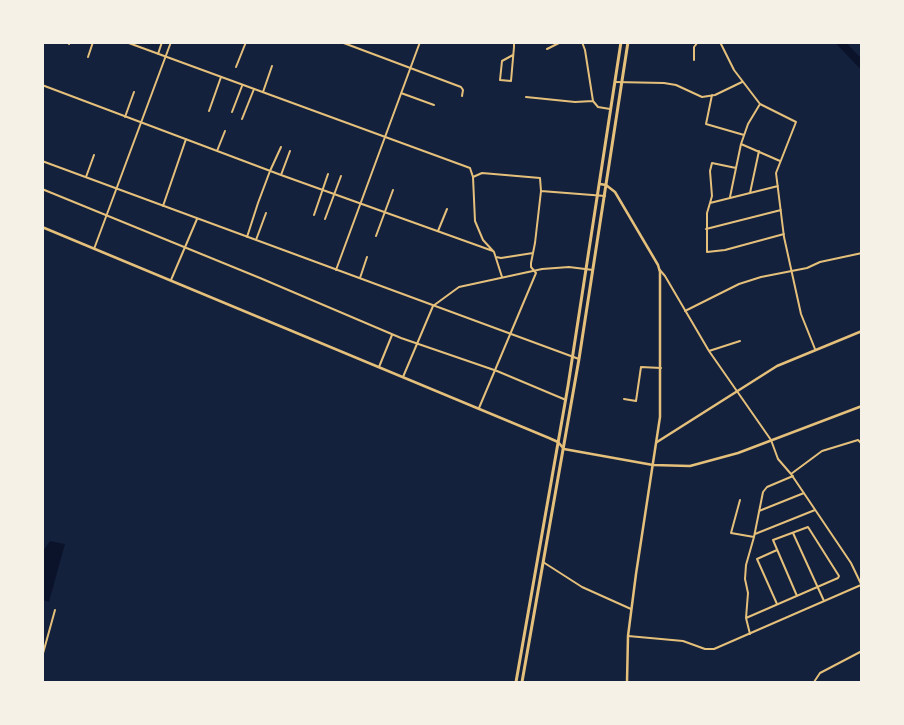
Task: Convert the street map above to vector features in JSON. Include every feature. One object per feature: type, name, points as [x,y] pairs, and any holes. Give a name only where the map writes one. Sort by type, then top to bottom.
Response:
[{"type":"highway","points":[[516,682],[566,400],[621,42]]},
{"type":"highway","points":[[522,682],[579,359],[628,42]]},
{"type":"street","points":[[88,57],[93,42]]},
{"type":"street","points":[[126,42],[470,168],[473,177],[475,221],[483,240],[494,252],[502,277]]},
{"type":"street","points":[[158,54],[162,42]]},
{"type":"street","points":[[94,249],[172,42]]},
{"type":"street","points":[[236,67],[246,42]]},
{"type":"street","points":[[341,42],[461,87],[462,96]]},
{"type":"street","points":[[336,270],[420,42]]},
{"type":"street","points":[[513,54],[502,61],[500,80],[511,81],[514,42]]},
{"type":"street","points":[[547,49],[561,42]]},
{"type":"street","points":[[582,42],[593,101],[601,108],[611,109]]},
{"type":"street","points":[[694,60],[694,47],[698,42]]},
{"type":"street","points":[[720,42],[742,82],[760,104],[796,122],[776,173],[784,234],[801,314],[815,349]]},
{"type":"street","points":[[263,92],[272,66]]},
{"type":"street","points":[[209,110],[221,77]]},
{"type":"street","points":[[615,82],[664,83],[702,97],[726,90],[742,82]]},
{"type":"street","points":[[42,85],[270,171],[494,252]]},
{"type":"street","points":[[232,112],[242,85]]},
{"type":"street","points":[[242,120],[254,89]]},
{"type":"street","points":[[126,117],[134,92]]},
{"type":"street","points":[[401,93],[434,106]]},
{"type":"street","points":[[712,95],[706,124],[744,135]]},
{"type":"street","points":[[526,97],[575,102],[593,101]]},
{"type":"street","points":[[730,198],[741,144],[748,124],[760,104]]},
{"type":"street","points":[[217,151],[225,131]]},
{"type":"street","points":[[163,206],[186,139]]},
{"type":"street","points":[[741,144],[780,161]]},
{"type":"street","points":[[248,237],[270,171],[281,147]]},
{"type":"street","points":[[281,175],[290,151]]},
{"type":"street","points":[[750,193],[759,151]]},
{"type":"street","points":[[86,177],[94,155]]},
{"type":"street","points":[[42,161],[579,359]]},
{"type":"street","points":[[736,168],[712,162],[710,170],[712,196],[707,213],[706,229],[707,252],[725,250],[784,234]]},
{"type":"street","points":[[473,177],[482,173],[540,178],[541,191],[530,263],[532,270],[536,273],[479,408]]},
{"type":"street","points":[[314,215],[328,174]]},
{"type":"street","points":[[325,219],[341,176]]},
{"type":"street","points":[[600,184],[606,185],[615,192],[709,352],[771,440],[778,459],[792,475],[851,563],[861,585],[710,650],[684,641],[628,636]]},
{"type":"street","points":[[710,203],[778,186]]},
{"type":"street","points":[[42,189],[185,247],[392,335],[495,371],[566,400]]},
{"type":"street","points":[[376,236],[393,190]]},
{"type":"street","points":[[541,191],[598,197],[605,196]]},
{"type":"street","points":[[438,231],[447,209]]},
{"type":"street","points":[[706,229],[781,210]]},
{"type":"street","points":[[256,240],[266,213]]},
{"type":"street","points":[[171,280],[197,219]]},
{"type":"street","points":[[42,228],[479,408],[558,442],[564,449],[653,466],[678,467],[697,465],[738,452],[862,406]]},
{"type":"street","points":[[496,257],[501,258],[533,253]]},
{"type":"street","points":[[685,311],[739,284],[761,277],[807,268],[820,262],[862,254]]},
{"type":"street","points":[[360,278],[368,257]]},
{"type":"street","points":[[403,377],[433,306],[459,287],[532,270],[569,267],[592,270]]},
{"type":"street","points":[[627,682],[628,636],[657,442],[661,401],[660,269]]},
{"type":"street","points":[[657,442],[777,366],[862,331]]},
{"type":"street","points":[[380,367],[392,335]]},
{"type":"street","points":[[709,352],[740,341]]},
{"type":"street","points":[[624,399],[636,401],[641,367],[660,368]]},
{"type":"street","points":[[750,634],[746,618],[748,593],[745,579],[746,565],[754,536],[762,492],[767,487],[792,475],[822,451],[858,440],[862,444]]},
{"type":"street","points":[[758,511],[804,493]]},
{"type":"street","points":[[740,500],[731,533],[754,536],[816,510]]},
{"type":"street","points":[[746,618],[838,578],[839,576],[808,527],[773,540],[796,596]]},
{"type":"street","points":[[793,533],[824,601]]},
{"type":"street","points":[[777,550],[757,559],[777,604]]},
{"type":"street","points":[[543,562],[582,587],[632,609]]},
{"type":"street","points":[[42,657],[55,610]]},
{"type":"street","points":[[814,682],[820,673],[862,651]]},
{"type":"water","points":[[50,541],[65,544],[49,602],[43,600],[42,552]]},
{"type":"waterway","points":[[840,42],[862,65]]}]
